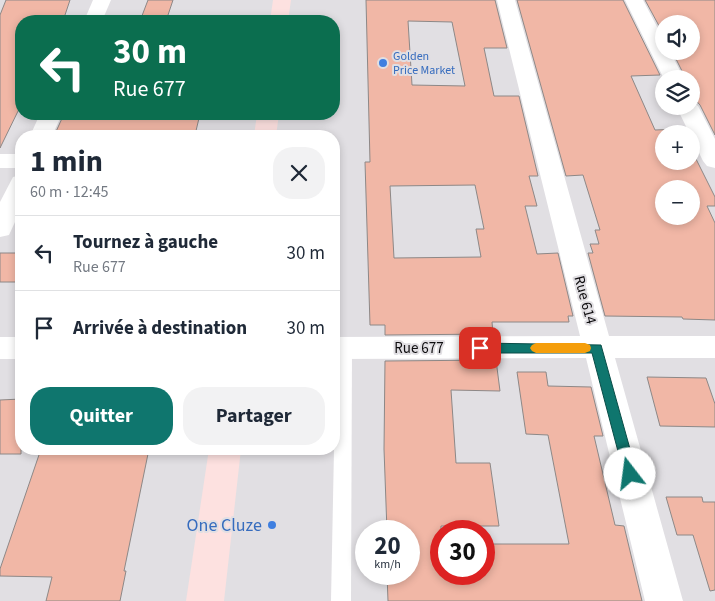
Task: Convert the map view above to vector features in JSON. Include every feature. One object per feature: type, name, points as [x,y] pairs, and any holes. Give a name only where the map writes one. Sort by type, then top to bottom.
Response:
[{"type":"street","points":[[96,15],[102,0]]},
{"type":"street","points":[[280,15],[282,0]]},
{"type":"street","name":"Rue 614","points":[[506,0],[664,601]]},
{"type":"street","points":[[634,0],[669,70]]},
{"type":"street","points":[[692,115],[715,161]]},
{"type":"street","points":[[0,161],[15,161]]},
{"type":"street","points":[[0,229],[15,195]]},
{"type":"street","name":"Rue 677","points":[[340,348],[715,347]]},
{"type":"street","points":[[0,348],[15,348]]},
{"type":"street","points":[[205,601],[224,455]]},
{"type":"lane","points":[[340,455],[341,601]]},
{"type":"building","points":[[6,0],[70,0],[65,15],[15,15],[15,117],[0,148],[0,15]]},
{"type":"building","points":[[148,0],[173,0],[168,15],[142,15]]},
{"type":"building","points":[[366,0],[495,0],[507,48],[484,48],[494,96],[519,96],[538,176],[529,176],[537,206],[525,206],[537,254],[558,253],[573,316],[568,316],[569,322],[492,322],[493,334],[385,335],[385,325],[370,325],[365,162],[370,162]],"holes":[[[408,21],[452,22],[465,86],[412,85]],[[475,185],[484,229],[476,229],[481,257],[394,258],[390,186]]]},
{"type":"building","points":[[517,0],[623,0],[658,70],[655,70],[655,75],[631,76],[655,130],[655,170],[700,170],[700,167],[715,197],[715,206],[707,206],[715,223],[715,320],[683,319],[682,317],[605,316],[588,253],[593,253],[590,244],[599,244],[595,230],[600,230],[583,175],[566,176]]},
{"type":"building","points":[[645,0],[715,0],[715,135],[700,105],[700,70],[682,70],[676,60],[700,60],[700,15],[655,15],[655,18]]},
{"type":"building","points":[[61,120],[199,120],[196,130],[57,130]]},
{"type":"building","points":[[0,253],[15,253],[15,282],[0,282]]},
{"type":"building","points":[[496,360],[500,391],[451,390],[456,463],[490,463],[499,526],[495,526],[495,520],[430,520],[430,585],[495,585],[495,544],[569,544],[548,435],[526,434],[517,372],[546,372],[548,386],[591,387],[603,436],[594,436],[615,525],[624,526],[642,601],[388,601],[387,585],[420,585],[420,520],[387,520],[384,449],[385,361]]},
{"type":"building","points":[[647,377],[706,378],[715,404],[715,427],[660,426]]},
{"type":"building","points":[[15,399],[15,454],[0,454],[0,400]]},
{"type":"building","points":[[39,455],[148,455],[124,571],[126,571],[120,601],[46,601],[52,577],[0,576],[0,569]]},
{"type":"building","points":[[666,497],[702,497],[703,502],[715,502],[715,590],[710,591],[693,535],[677,535]]},
{"type":"slow traffic","points":[[536,348],[585,348]]},
{"type":"place","name":"Golden Price Market","points":[[383,63]]},
{"type":"place","name":"One Cluze","points":[[272,525]]},
{"type":"route","points":[[480,348],[597,348],[630,474]]}]
